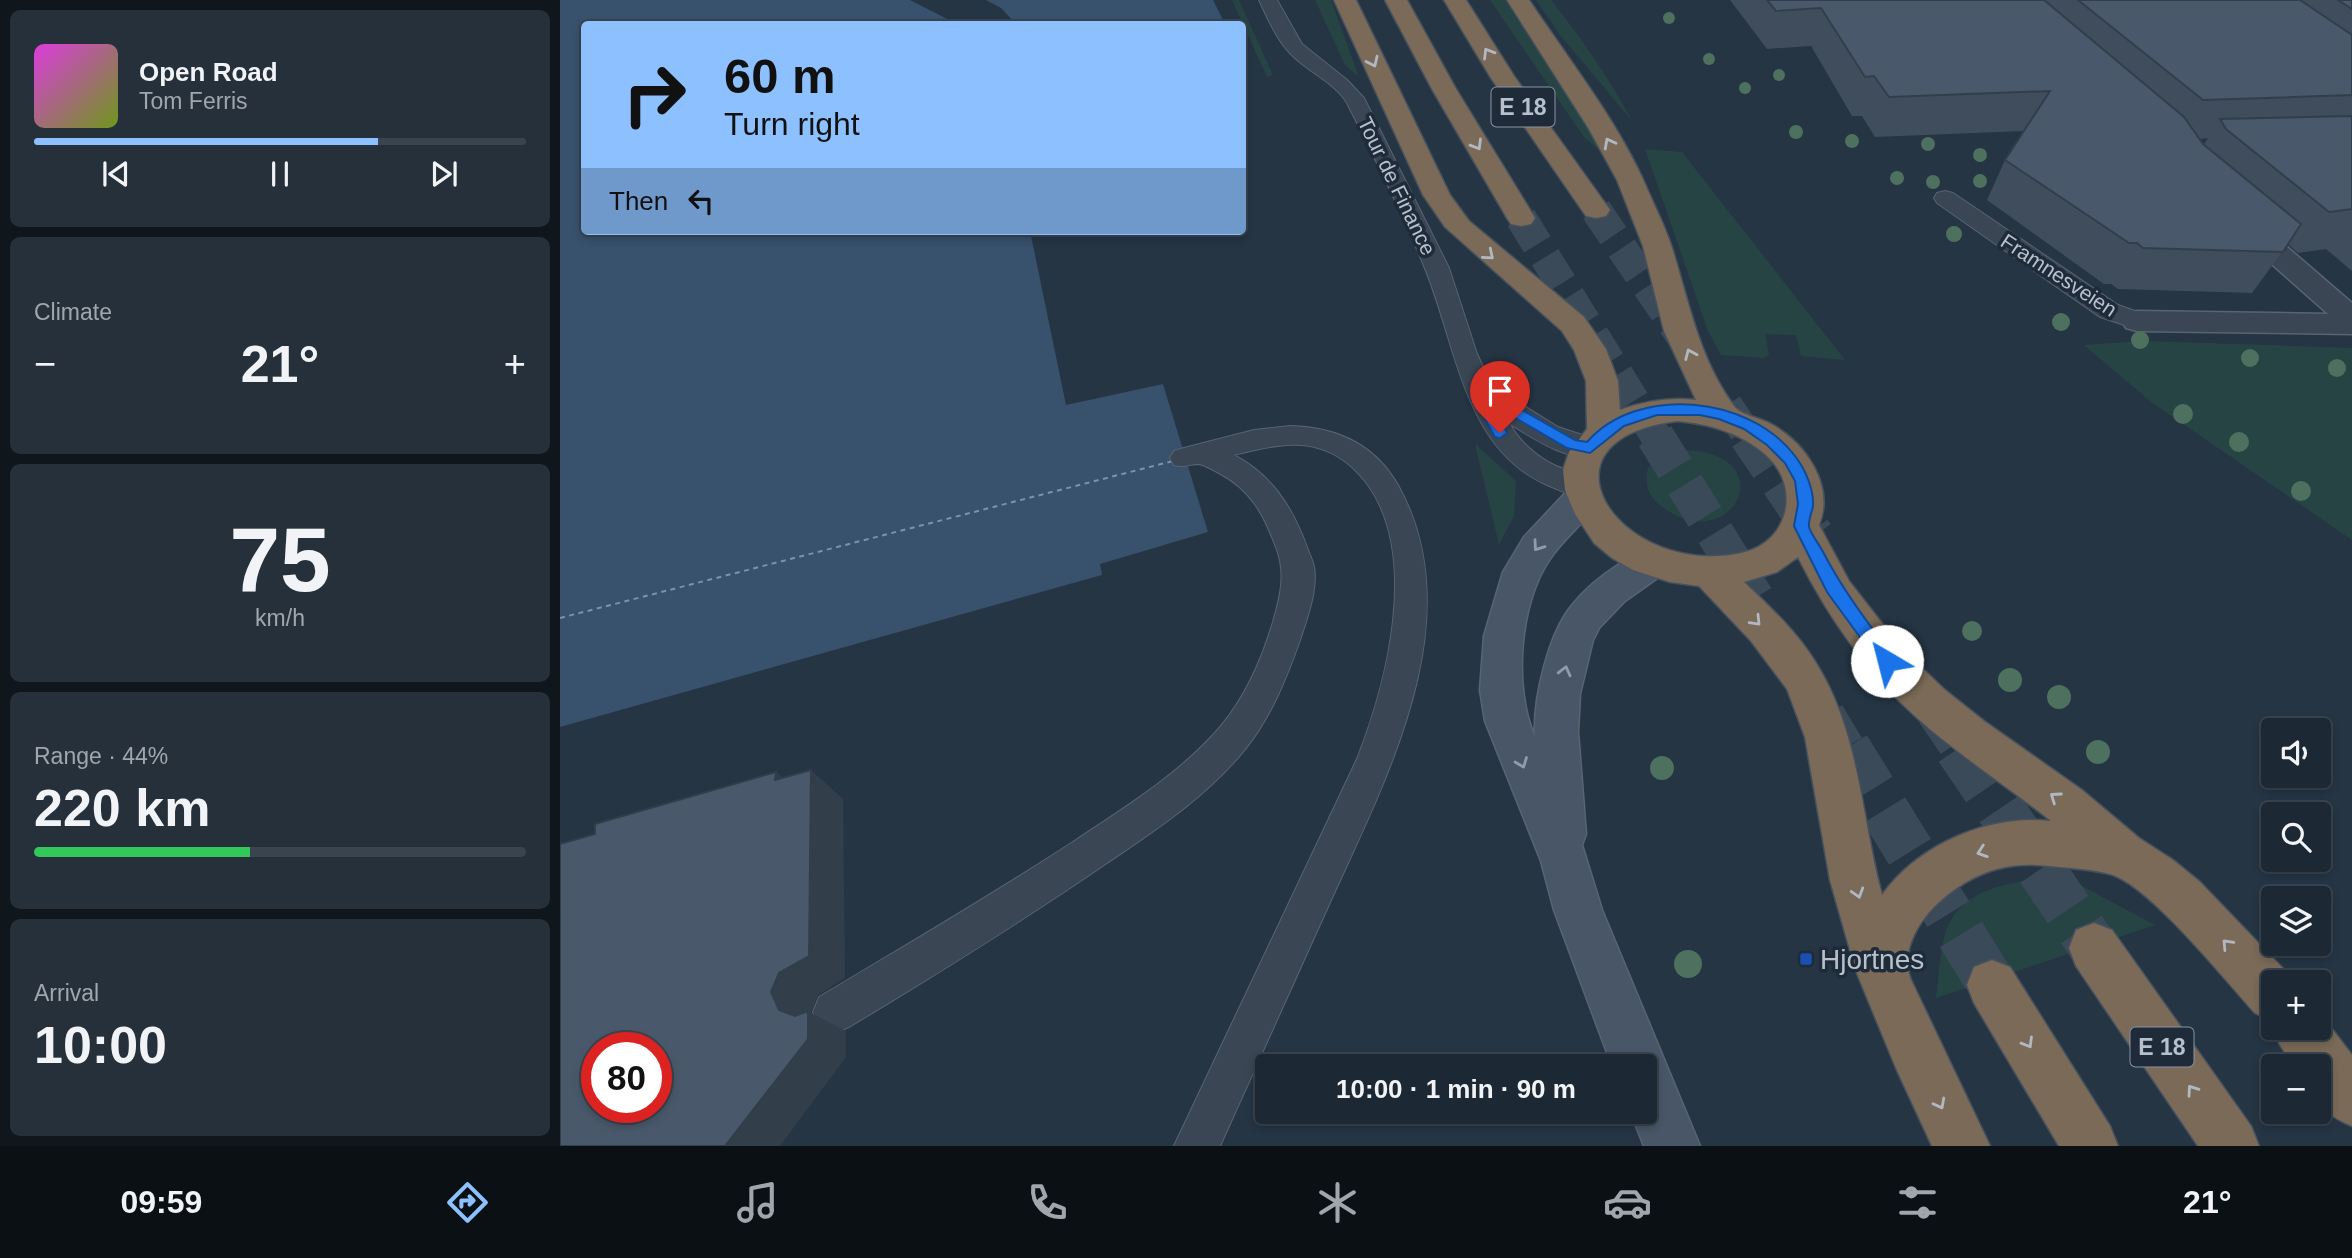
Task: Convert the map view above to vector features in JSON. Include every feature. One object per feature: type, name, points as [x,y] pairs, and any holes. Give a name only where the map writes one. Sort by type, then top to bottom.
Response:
[{"type":"highway","points":[[1345,0],[1437,195],[1459,227],[1573,324],[1590,349],[1602,381],[1597,440]]},
{"type":"highway","name":"E 18","points":[[1396,0],[1444,89],[1521,218]]},
{"type":"highway","name":"E 18","points":[[1455,0],[1503,78],[1596,210]]},
{"type":"highway","points":[[1518,0],[1602,129],[1630,180],[1657,246],[1680,331],[1699,375],[1722,415]]},
{"type":"highway","points":[[1657,410],[1700,410],[1722,415],[1772,441],[1790,460],[1802,481],[1806,504],[1801,526],[1781,550],[1766,560],[1730,570],[1709,572],[1680,569],[1653,561],[1628,549],[1608,533],[1593,516],[1583,492],[1584,460],[1597,440],[1619,422],[1657,410]]},
{"type":"highway","points":[[1801,526],[1835,592],[1887,661],[1930,703],[1969,735],[2066,805],[2122,854],[2156,876],[2183,899],[2261,982]]},
{"type":"highway","points":[[1709,572],[1790,659],[1811,692],[1823,724],[1854,882],[1881,971],[1922,1069],[1962,1146]]},
{"type":"highway","points":[[1881,971],[1893,921],[1917,890],[1939,872],[1981,850],[2020,842],[2122,854]]},
{"type":"highway","name":"E 18","points":[[2094,948],[2231,1146]]},
{"type":"highway","points":[[1992,985],[2090,1146]]},
{"type":"highway","points":[[2308,1040],[2352,1099]]},
{"type":"street","points":[[2219,202],[2352,321]]},
{"type":"street","name":"Framnesveien","points":[[2137,321],[2352,321]]},
{"type":"street","points":[[1583,492],[1536,547],[1522,572],[1512,601],[1502,657],[1501,690],[1506,722],[1565,861],[1578,910],[1634,1054]]},
{"type":"street","points":[[1565,861],[1556,732],[1559,694],[1573,640],[1585,617],[1611,590],[1653,561]]},
{"type":"street","points":[[1657,1109],[1672,1146]]},
{"type":"lane","name":"Tour de Finance","points":[[1268,0],[1284,34],[1354,98],[1437,268],[1466,360],[1500,433],[1524,459],[1583,492]]},
{"type":"lane","name":"Framnesveien","points":[[1945,198],[2109,311],[2137,321]]},
{"type":"lane","points":[[1483,393],[1572,445],[1597,440]]},
{"type":"lane","points":[[834,1012],[1043,884],[1124,830],[1186,785],[1225,746],[1253,708],[1277,659],[1289,621],[1299,569],[1271,498],[1248,476],[1229,463],[1194,456],[1272,438],[1298,435],[1324,439],[1344,446],[1360,457],[1378,476],[1394,508],[1407,553],[1411,601],[1402,660],[1382,739],[1197,1146]]},
{"type":"green space","points":[[1232,0],[1239,0],[1273,75],[1267,77],[1246,31],[1246,21],[1242,21]]},
{"type":"green space","points":[[1315,0],[1331,0],[1359,77],[1345,65]]},
{"type":"green space","points":[[1490,0],[1505,0],[1606,157],[1584,137]]},
{"type":"green space","points":[[1536,0],[1551,0],[1574,29],[1632,121],[1560,35]]},
{"type":"green space","points":[[1645,149],[1682,152],[1845,360],[1801,356],[1796,335],[1765,334],[1769,355],[1764,358],[1721,355],[1708,331]]},
{"type":"green space","points":[[2144,341],[2352,348],[2352,540],[2151,402],[2084,345]]},
{"type":"green space","points":[[1475,444],[1516,481],[1514,516],[1499,545]]},
{"type":"green space","points":[[1680,450],[1713,455],[1732,466],[1740,482],[1738,499],[1727,512],[1709,520],[1687,519],[1661,506],[1653,498],[1647,484],[1648,468],[1666,453]]},
{"type":"green space","points":[[2037,879],[2080,885],[2155,925],[1936,998],[1943,944],[1954,915],[1963,905],[1985,892]]},
{"type":"water","points":[[560,0],[910,0],[951,21],[581,21],[581,235],[1031,235],[1066,405],[1163,384],[1208,532],[1100,564],[1102,575],[560,727]]},
{"type":"water","points":[[986,0],[1213,0],[1224,21],[1013,21],[1001,8]]},
{"type":"building","points":[[1767,0],[2044,0],[2184,117],[2203,144],[2301,224],[2283,252],[2143,248],[2137,243],[2129,243],[2005,160],[2050,91],[1889,97],[1874,76],[1865,77],[1821,8],[1776,11]]},
{"type":"building","points":[[2078,0],[2300,0],[2352,35],[2352,95],[2203,100]]},
{"type":"building","points":[[2338,0],[2352,0],[2352,9]]},
{"type":"building","points":[[2352,116],[2352,209],[2329,212],[2226,129],[2220,119]]},
{"type":"building","points":[[811,770],[809,956],[779,973],[771,992],[779,1010],[795,1016],[808,1011],[808,1039],[725,1146],[560,1146],[560,844],[595,834],[595,824],[776,772],[775,780]]},
{"type":"ferry route","points":[[560,618],[1173,461]]},
{"type":"tunnel","points":[[1596,210],[1686,343]]},
{"type":"tunnel","points":[[1521,218],[1657,438]]},
{"type":"tunnel","points":[[1727,405],[1749,438]]},
{"type":"tunnel","points":[[1655,436],[1755,598]]},
{"type":"tunnel","points":[[1748,436],[1815,535]]},
{"type":"tunnel","points":[[1935,712],[1961,750]]},
{"type":"tunnel","points":[[1826,715],[1847,750]]},
{"type":"tunnel","points":[[1846,748],[1992,985]]},
{"type":"tunnel","points":[[1959,748],[2094,948]]},
{"type":"place","name":"Hjortnes","points":[[1806,959]]},
{"type":"route","points":[[1500,433],[1488,412],[1483,393],[1546,432],[1572,445],[1590,448],[1604,432],[1619,422],[1657,410],[1700,410],[1749,426],[1772,441],[1790,460],[1802,481],[1806,504],[1801,526],[1835,592],[1887,661]]}]
